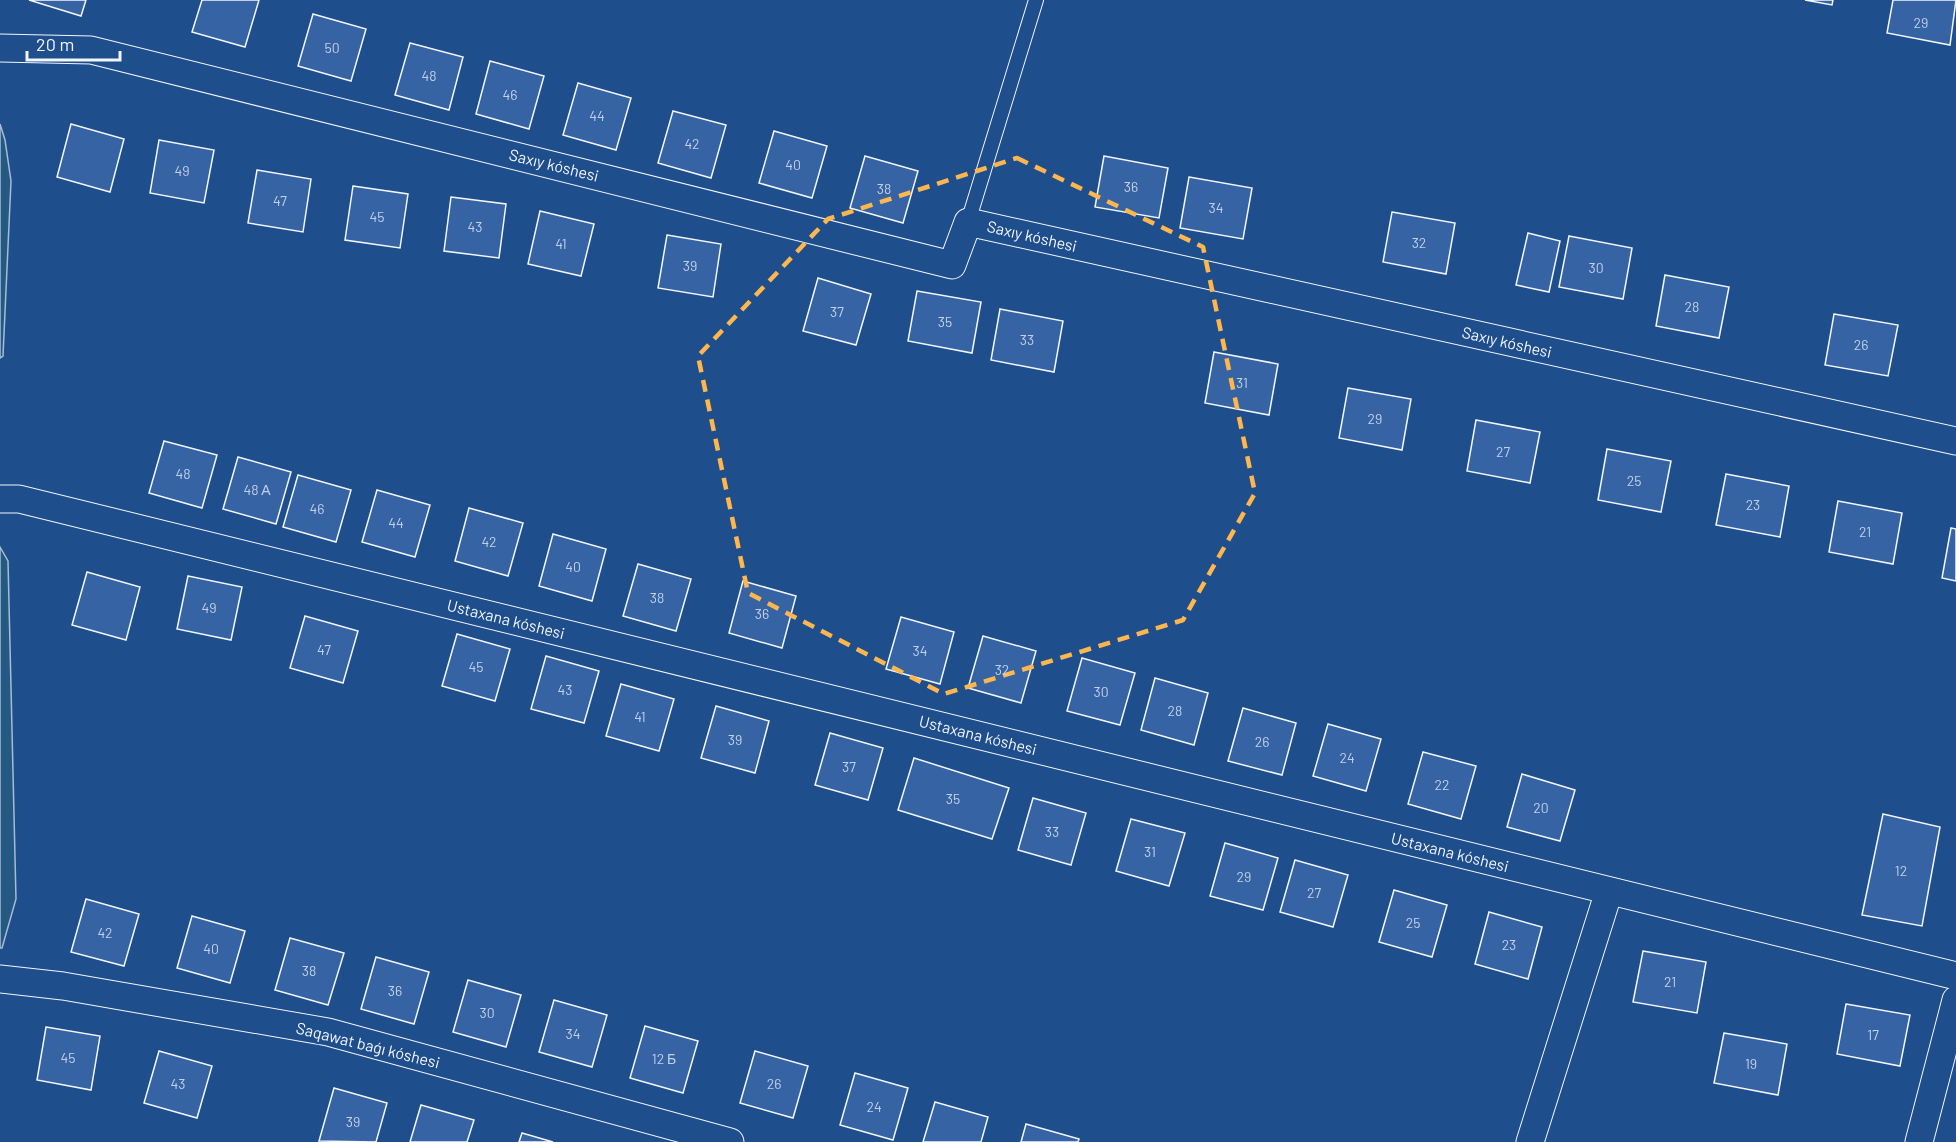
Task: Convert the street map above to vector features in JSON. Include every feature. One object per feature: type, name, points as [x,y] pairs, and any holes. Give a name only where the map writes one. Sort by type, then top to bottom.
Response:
[{"type":"street","name":"Saxıy kóshesi","points":[[0,48],[91,50],[952,265],[968,222],[1956,441]]},
{"type":"street","name":"Ustaxana kóshesi","points":[[0,499],[19,499],[1956,976]]},
{"type":"street","points":[[1530,1142],[1609,891]]},
{"type":"street","name":"Saqawat baǵı kóshesi","points":[[0,979],[63,986],[328,1032],[730,1142]]},
{"type":"street","points":[[1919,1142],[1956,1000]]},
{"type":"lane","points":[[968,222],[1036,0]]},
{"type":"highlighted area","points":[[1017,158],[1203,247],[1255,493],[1183,620],[944,694],[748,593],[698,356],[828,219]]},
{"type":"shaded area","points":[[0,124],[5,140],[11,181],[3,356],[0,358]]},
{"type":"shaded area","points":[[0,547],[8,561],[16,899],[2,948],[0,948]]},
{"type":"building","points":[[29,0],[86,0],[81,16]]},
{"type":"building","points":[[202,0],[259,0],[245,47],[192,32]]},
{"type":"building","points":[[1805,0],[1833,0],[1832,5]]},
{"type":"building","points":[[1893,0],[1956,0],[1950,45],[1887,33]]},
{"type":"building","points":[[313,14],[366,29],[351,81],[298,66]]},
{"type":"building","points":[[410,43],[463,57],[449,110],[395,95]]},
{"type":"building","points":[[490,61],[544,76],[529,129],[476,114]]},
{"type":"building","points":[[578,83],[631,98],[616,150],[563,135]]},
{"type":"building","points":[[673,111],[726,125],[711,178],[658,163]]},
{"type":"building","points":[[71,124],[124,139],[110,192],[57,177]]},
{"type":"building","points":[[774,131],[827,146],[812,198],[759,183]]},
{"type":"building","points":[[159,140],[214,150],[204,203],[150,193]]},
{"type":"building","points":[[865,156],[918,171],[903,223],[850,208]]},
{"type":"building","points":[[1104,156],[1168,168],[1159,218],[1095,207]]},
{"type":"building","points":[[257,170],[311,179],[303,232],[248,223]]},
{"type":"building","points":[[1189,177],[1252,188],[1243,239],[1180,228]]},
{"type":"building","points":[[353,186],[408,194],[400,248],[345,240]]},
{"type":"building","points":[[451,197],[506,204],[499,258],[444,251]]},
{"type":"building","points":[[540,211],[594,224],[581,276],[528,264]]},
{"type":"building","points":[[1392,212],[1455,223],[1446,274],[1383,262]]},
{"type":"building","points":[[1528,233],[1560,241],[1549,292],[1516,285]]},
{"type":"building","points":[[667,235],[721,244],[713,297],[658,288]]},
{"type":"building","points":[[1569,236],[1632,248],[1623,299],[1559,287]]},
{"type":"building","points":[[1665,275],[1729,287],[1719,338],[1656,326]]},
{"type":"building","points":[[818,278],[871,294],[856,345],[803,331]]},
{"type":"building","points":[[917,291],[981,302],[972,353],[908,341]]},
{"type":"building","points":[[1000,309],[1063,321],[1054,372],[991,360]]},
{"type":"building","points":[[1834,314],[1898,325],[1888,376],[1825,365]]},
{"type":"building","points":[[1214,352],[1278,364],[1269,415],[1205,403]]},
{"type":"building","points":[[1348,388],[1411,399],[1402,450],[1339,438]]},
{"type":"building","points":[[1476,420],[1540,432],[1530,483],[1467,471]]},
{"type":"building","points":[[164,441],[217,455],[202,508],[149,493]]},
{"type":"building","points":[[1607,449],[1671,461],[1661,512],[1598,500]]},
{"type":"building","points":[[238,457],[291,472],[276,524],[223,509]]},
{"type":"building","points":[[1726,474],[1789,486],[1780,537],[1716,525]]},
{"type":"building","points":[[298,475],[351,490],[336,542],[283,527]]},
{"type":"building","points":[[377,490],[430,505],[415,557],[362,542]]},
{"type":"building","points":[[1838,501],[1902,513],[1893,564],[1829,552]]},
{"type":"building","points":[[469,508],[523,523],[508,576],[455,561]]},
{"type":"building","points":[[1951,528],[1956,529],[1956,581],[1942,578]]},
{"type":"building","points":[[553,534],[606,549],[592,601],[539,586]]},
{"type":"building","points":[[638,564],[691,579],[676,631],[623,616]]},
{"type":"building","points":[[87,572],[140,587],[126,640],[72,625]]},
{"type":"building","points":[[188,576],[242,587],[231,640],[177,629]]},
{"type":"building","points":[[743,581],[796,596],[782,648],[729,633]]},
{"type":"building","points":[[305,616],[358,631],[343,683],[290,668]]},
{"type":"building","points":[[901,617],[954,632],[940,684],[886,669]]},
{"type":"building","points":[[457,634],[510,649],[495,701],[442,686]]},
{"type":"building","points":[[983,636],[1036,651],[1021,703],[968,688]]},
{"type":"building","points":[[546,656],[599,671],[584,723],[531,709]]},
{"type":"building","points":[[1082,658],[1135,673],[1120,725],[1067,711]]},
{"type":"building","points":[[1155,678],[1208,693],[1194,745],[1141,730]]},
{"type":"building","points":[[621,684],[674,699],[659,751],[606,736]]},
{"type":"building","points":[[716,706],[769,721],[755,773],[701,758]]},
{"type":"building","points":[[1243,708],[1296,723],[1282,775],[1228,761]]},
{"type":"building","points":[[1328,724],[1381,739],[1366,791],[1313,776]]},
{"type":"building","points":[[830,733],[883,748],[868,800],[815,785]]},
{"type":"building","points":[[1423,752],[1476,766],[1461,819],[1408,804]]},
{"type":"building","points":[[914,758],[1009,788],[992,839],[898,810]]},
{"type":"building","points":[[1522,774],[1575,790],[1560,841],[1507,827]]},
{"type":"building","points":[[1033,798],[1086,813],[1071,865],[1018,850]]},
{"type":"building","points":[[1883,814],[1940,827],[1922,926],[1862,915]]},
{"type":"building","points":[[1131,819],[1185,833],[1169,886],[1116,871]]},
{"type":"building","points":[[1225,843],[1278,858],[1263,910],[1210,896]]},
{"type":"building","points":[[1295,860],[1348,875],[1333,927],[1280,912]]},
{"type":"building","points":[[1394,890],[1447,905],[1432,957],[1379,942]]},
{"type":"building","points":[[86,899],[139,914],[124,966],[71,952]]},
{"type":"building","points":[[1489,912],[1542,927],[1528,979],[1475,964]]},
{"type":"building","points":[[192,916],[245,931],[230,983],[177,968]]},
{"type":"building","points":[[290,938],[344,953],[328,1005],[275,990]]},
{"type":"building","points":[[1643,951],[1706,962],[1697,1013],[1633,1002]]},
{"type":"building","points":[[376,957],[429,972],[414,1024],[361,1009]]},
{"type":"building","points":[[468,980],[521,995],[506,1047],[453,1032]]},
{"type":"building","points":[[554,1000],[607,1015],[592,1067],[539,1052]]},
{"type":"building","points":[[1846,1004],[1910,1015],[1900,1066],[1837,1054]]},
{"type":"building","points":[[645,1026],[698,1041],[683,1093],[630,1078]]},
{"type":"building","points":[[46,1027],[100,1036],[91,1090],[37,1080]]},
{"type":"building","points":[[1724,1033],[1787,1044],[1778,1095],[1714,1083]]},
{"type":"building","points":[[159,1051],[212,1066],[197,1118],[144,1103]]},
{"type":"building","points":[[755,1051],[808,1066],[793,1118],[740,1103]]},
{"type":"building","points":[[855,1073],[908,1088],[893,1140],[840,1125]]},
{"type":"building","points":[[334,1088],[387,1103],[376,1142],[319,1141]]},
{"type":"building","points":[[935,1102],[988,1117],[981,1142],[923,1142]]},
{"type":"building","points":[[421,1105],[474,1120],[467,1142],[410,1142]]},
{"type":"building","points":[[1026,1124],[1079,1139],[1078,1142],[1021,1142]]},
{"type":"building","points":[[522,1133],[553,1142],[519,1142]]}]
